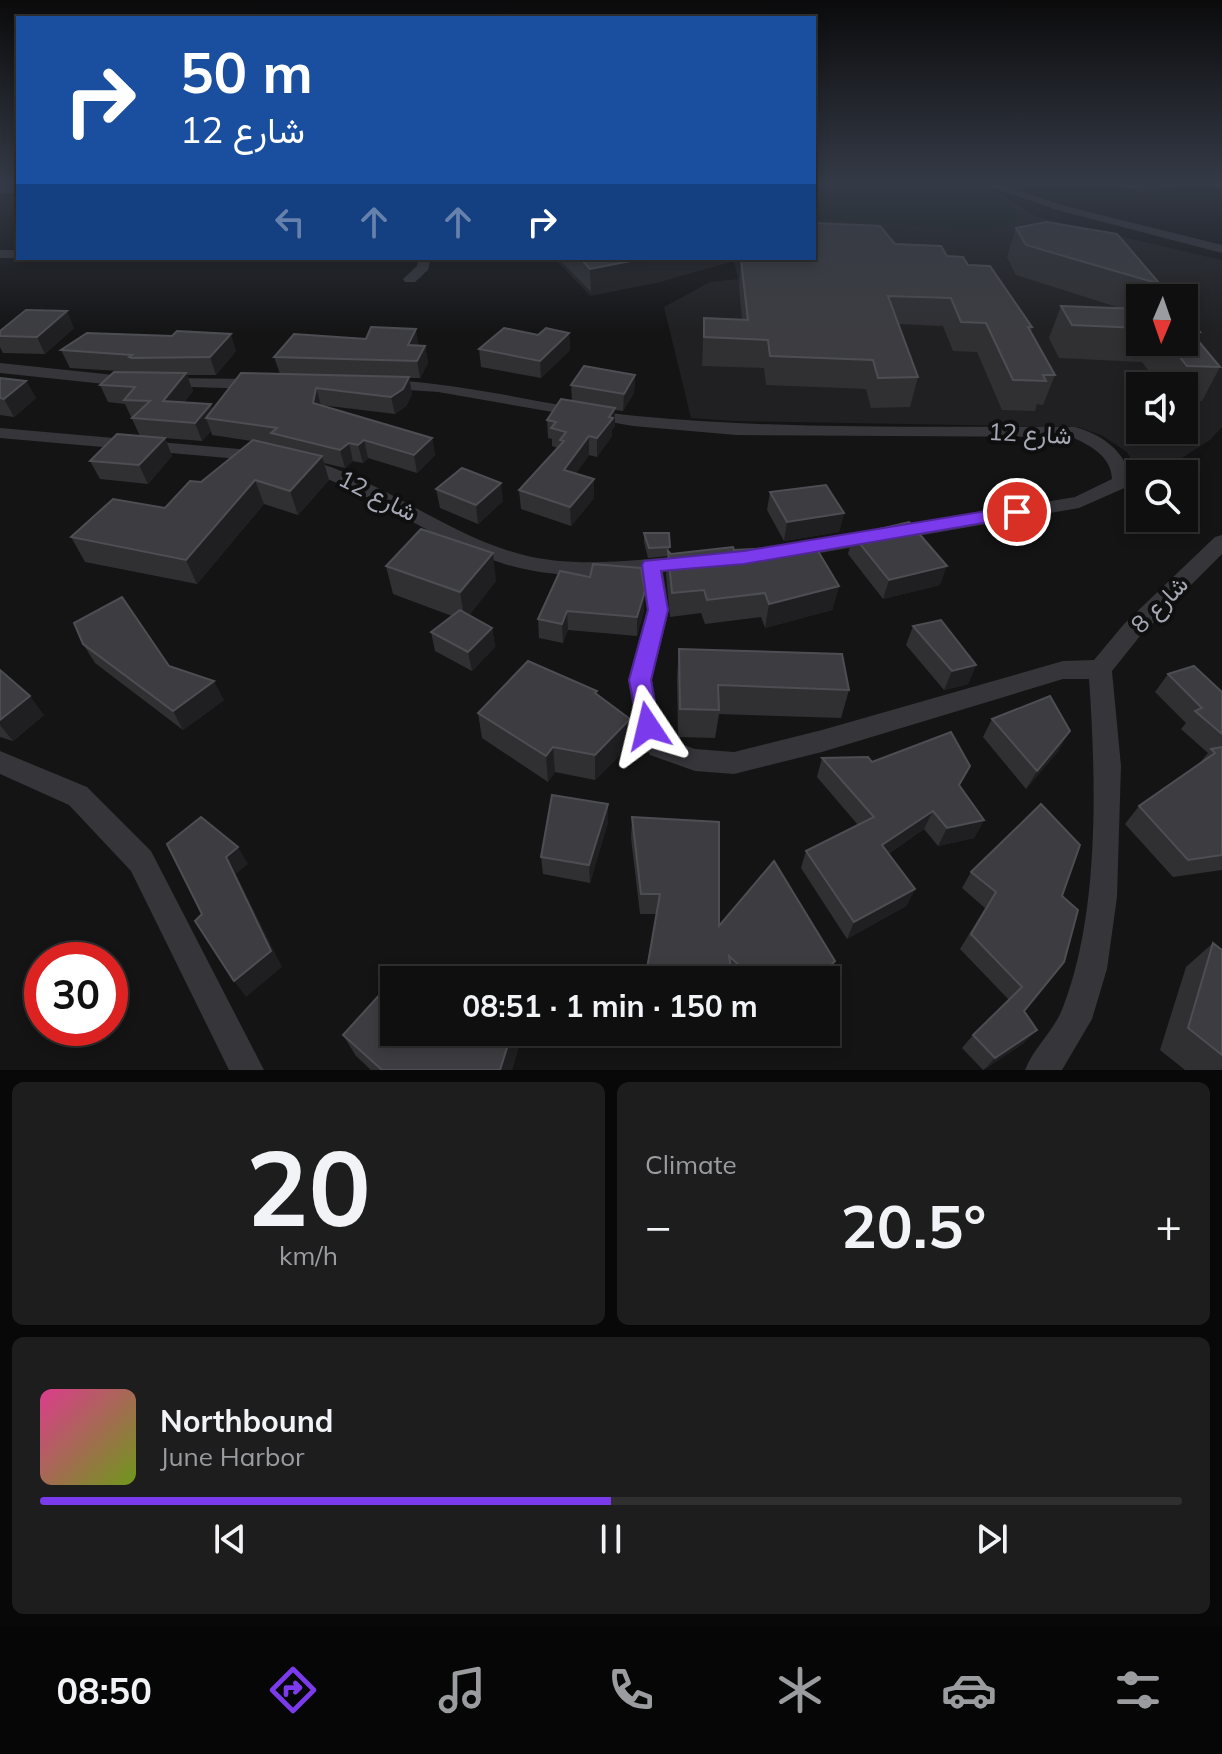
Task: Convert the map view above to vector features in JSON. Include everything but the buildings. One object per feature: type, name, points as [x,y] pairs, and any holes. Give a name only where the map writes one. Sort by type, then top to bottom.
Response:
[{"type":"street","points":[[1159,233],[1222,249]]},
{"type":"street","points":[[410,279],[423,267],[425,260]]},
{"type":"street","points":[[0,368],[139,383],[276,383]]},
{"type":"street","name":"شارع 12","points":[[361,384],[438,387],[633,421],[736,430],[1075,432],[1110,452],[1122,470],[1122,482],[1079,502],[772,554]]},
{"type":"street","name":"شارع 12","points":[[0,433],[264,456],[334,472],[496,554],[518,560],[601,570],[713,560]]},
{"type":"street","name":"شارع 8","points":[[1100,669],[1132,630],[1222,542]]},
{"type":"street","points":[[651,565],[658,610],[640,680],[648,726],[659,747],[695,760],[734,763],[837,737],[1063,670],[1100,669],[1108,766],[1102,897],[1091,969],[1076,1019],[1042,1070]]},
{"type":"street","points":[[0,762],[78,796],[141,861],[247,1070]]},
{"type":"shaded area","points":[[816,233],[1106,233],[1222,260],[1222,427],[1210,440],[1177,460],[1131,460],[1127,452],[1103,436],[1078,427],[691,418],[664,307],[710,282],[738,279],[734,261],[660,282],[590,296],[556,260],[816,260]]},
{"type":"route","points":[[648,726],[640,680],[658,610],[651,565],[744,558],[1017,512]]}]
